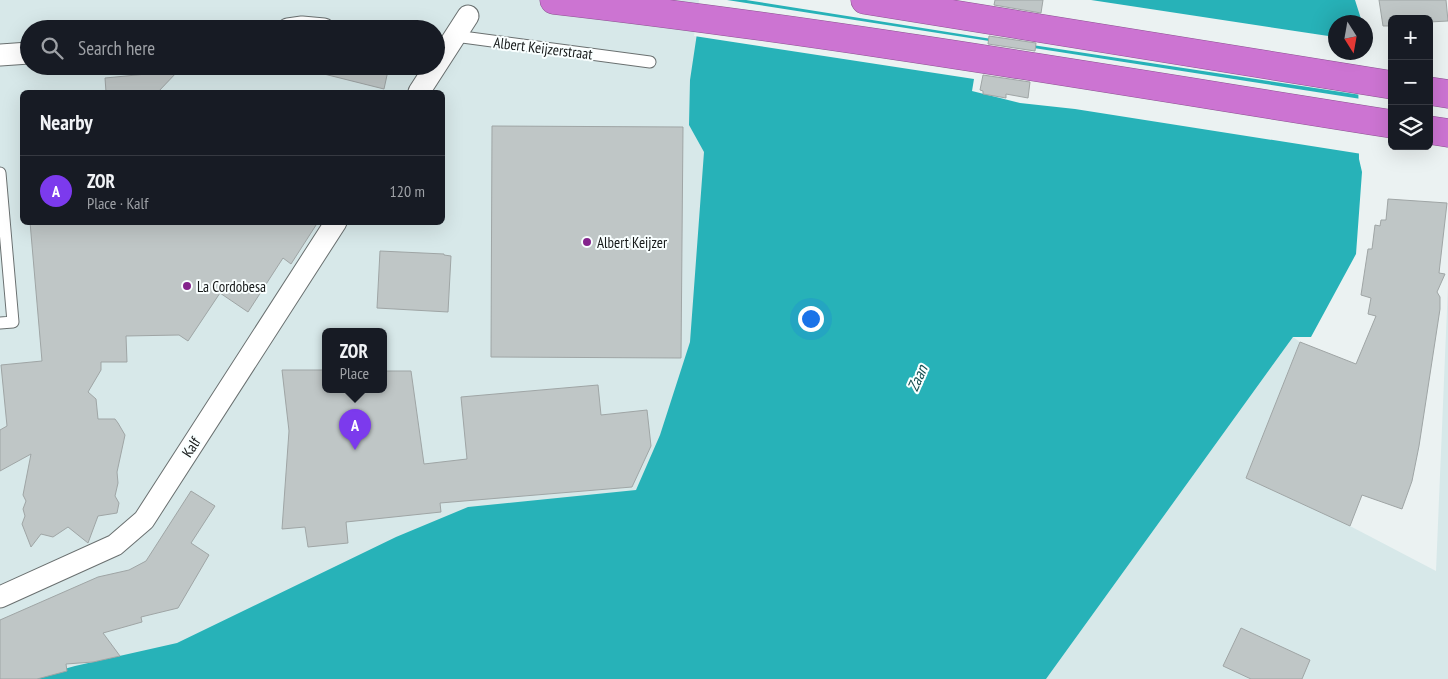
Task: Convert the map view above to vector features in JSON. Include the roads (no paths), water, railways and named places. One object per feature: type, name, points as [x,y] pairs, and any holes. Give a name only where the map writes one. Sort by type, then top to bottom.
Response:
[{"type":"highway","points":[[554,0],[678,15],[1388,123]]},
{"type":"highway","points":[[865,0],[1388,84]]},
{"type":"highway","points":[[1433,92],[1448,94]]},
{"type":"highway","points":[[1433,131],[1448,133]]},
{"type":"street","points":[[446,36],[468,16]]},
{"type":"street","points":[[0,56],[20,54]]},
{"type":"street","points":[[420,90],[427,75]]},
{"type":"street","name":"Kalf","points":[[0,597],[115,545],[144,520],[331,229]]},
{"type":"lane","name":"Albert Keijzerstraat","points":[[446,36],[650,62]]},
{"type":"lane","points":[[0,173],[13,322],[0,323]]},
{"type":"water","name":"Zaan","points":[[702,0],[1355,0],[1360,15],[1328,15],[1328,60],[1358,60],[1359,159],[1362,172],[1356,254],[1311,337],[1293,337],[1046,679],[28,679],[75,666],[177,643],[396,537],[468,507],[636,490],[660,435],[690,342],[704,152],[689,125],[690,80]]},
{"type":"place","name":"Albert Keijzer","points":[[587,242]]},
{"type":"place","name":"La Cordobesa","points":[[187,286]]},
{"type":"place","name":"ZOR","points":[[355,450]]}]
